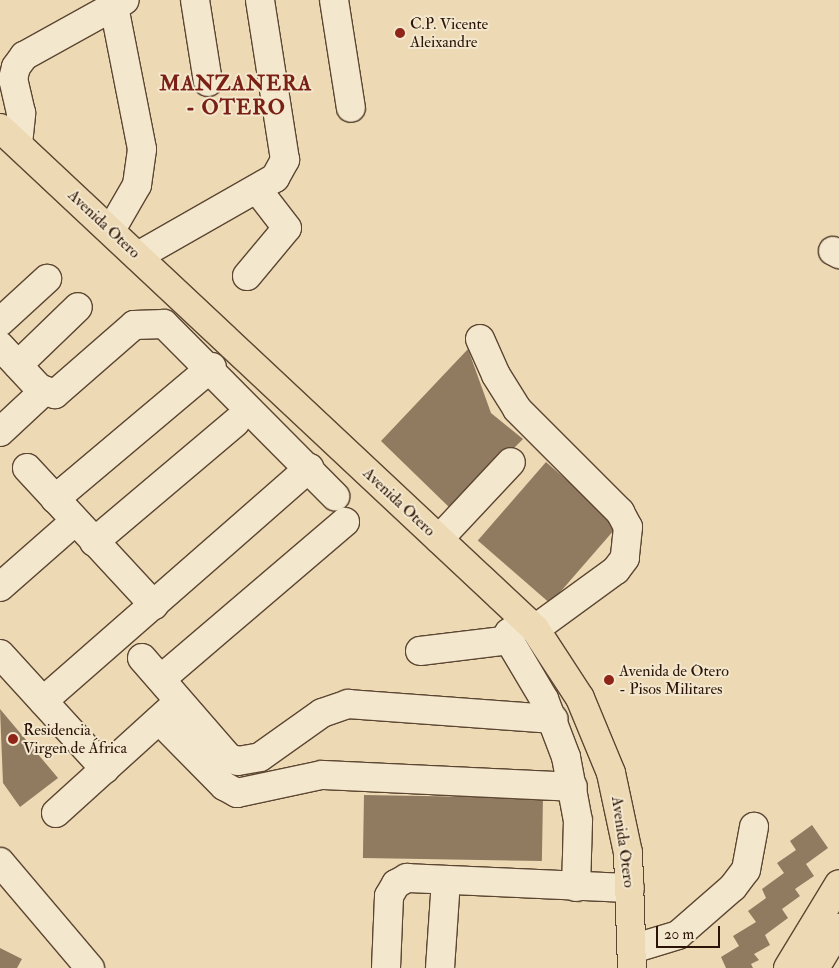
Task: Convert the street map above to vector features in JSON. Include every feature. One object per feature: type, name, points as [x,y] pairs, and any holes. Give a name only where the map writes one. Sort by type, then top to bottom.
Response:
[{"type":"main road","name":"Avenida Otero","points":[[9,136],[439,539],[523,630],[580,698],[600,742],[622,812],[630,888],[632,958]]},
{"type":"main road","points":[[788,968],[839,884]]},
{"type":"main road","points":[[815,968],[837,937]]},
{"type":"street","points":[[195,0],[208,82]]},
{"type":"street","points":[[138,256],[275,178],[285,160],[260,0]]},
{"type":"street","points":[[334,0],[351,108]]},
{"type":"street","points":[[9,136],[21,114],[13,79],[16,67],[24,56],[120,3],[142,149],[137,184],[111,230]]},
{"type":"street","points":[[247,276],[287,228],[257,189]]},
{"type":"street","points":[[0,322],[47,279]]},
{"type":"street","points":[[44,392],[9,356],[78,307]]},
{"type":"street","points":[[0,432],[44,392],[62,392],[134,325],[145,322],[171,327],[212,367],[335,496]]},
{"type":"street","points":[[420,651],[523,630],[616,570],[625,558],[628,527],[620,512],[517,409],[496,375],[480,338]]},
{"type":"street","points":[[55,499],[212,367]]},
{"type":"street","points":[[94,542],[235,422]]},
{"type":"street","points":[[439,539],[511,462]]},
{"type":"street","points":[[27,468],[154,605]]},
{"type":"street","points":[[44,701],[309,468]]},
{"type":"street","points":[[0,586],[75,521]]},
{"type":"street","points":[[161,679],[345,522]]},
{"type":"street","points":[[523,630],[553,719],[573,787],[576,887]]},
{"type":"street","points":[[0,654],[105,769]]},
{"type":"street","points":[[142,658],[230,758],[238,761],[260,757],[322,712],[348,704],[553,719]]},
{"type":"street","points":[[56,813],[180,701]]},
{"type":"street","points":[[159,720],[224,786],[237,793],[322,775],[573,787]]},
{"type":"street","points":[[632,958],[678,935],[733,887],[746,870],[754,828]]},
{"type":"street","points":[[0,862],[90,968]]},
{"type":"street","points":[[386,968],[392,890],[407,878],[630,888]]},
{"type":"street","points":[[440,968],[446,880]]},
{"type":"building","points":[[468,349],[491,413],[523,439],[452,510],[381,441]]},
{"type":"building","points":[[546,462],[618,525],[550,603],[478,540]]},
{"type":"building","name":"Residencia Virgen de África","points":[[0,709],[58,778],[20,807],[3,783]]},
{"type":"building","points":[[364,795],[543,798],[542,861],[363,858]]},
{"type":"building","points":[[812,825],[828,848],[806,864],[814,876],[795,889],[800,896],[782,909],[788,918],[765,935],[770,945],[754,954],[759,960],[751,964],[753,968],[726,968],[721,957],[739,946],[733,936],[756,922],[748,911],[766,898],[762,889],[784,873],[777,863],[796,850],[790,841]]},
{"type":"building","points":[[0,948],[22,959],[17,968],[0,968]]},
{"type":"place","name":"C.P. Vicente Aleixandre","points":[[400,33]]},
{"type":"place","name":"Avenida de Otero - Pisos Militares","points":[[609,680]]},
{"type":"place","name":"Residencia Virgen de África","points":[[13,739]]},
{"type":"district","name":"MANZANERA - OTERO","points":[[236,96]]}]
